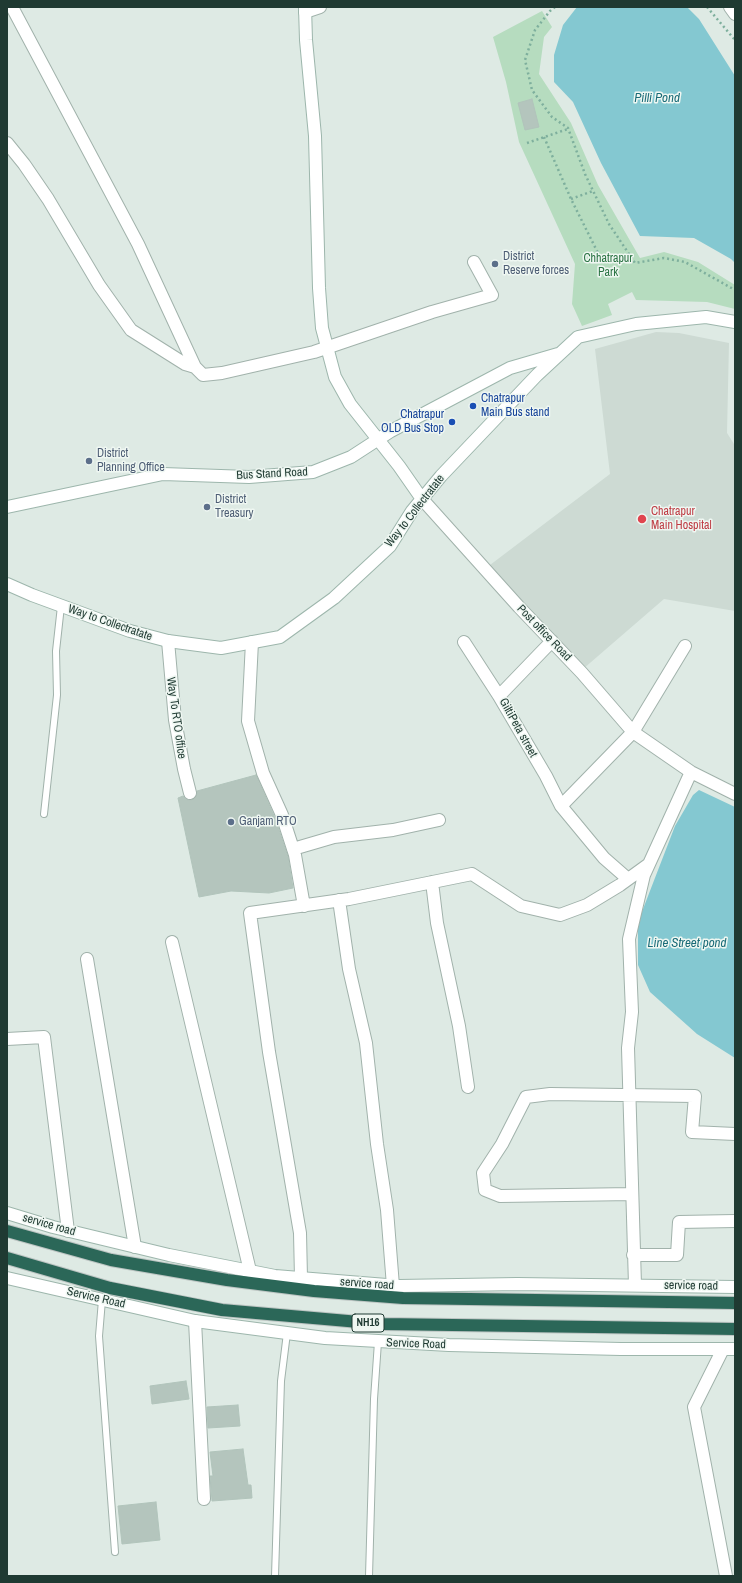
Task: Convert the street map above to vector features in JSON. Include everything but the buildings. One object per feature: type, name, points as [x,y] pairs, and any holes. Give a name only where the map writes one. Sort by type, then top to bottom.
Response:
[{"type":"highway","name":"NH16","points":[[7,1231],[111,1260],[227,1280],[314,1291],[403,1298],[735,1303]]},
{"type":"highway","name":"NH16","points":[[7,1258],[110,1288],[222,1310],[382,1324],[735,1329]]},
{"type":"street","points":[[12,7],[138,244],[195,367],[204,375],[222,373],[314,352],[345,343],[432,312],[492,295],[474,262]]},
{"type":"street","points":[[305,10],[320,7]]},
{"type":"street","points":[[730,7],[735,14]]},
{"type":"street","name":"Post office Road","points":[[305,10],[306,40],[315,136],[319,288],[322,328],[335,377],[350,404],[379,440],[422,499],[466,550],[582,673],[632,732],[691,772],[735,794]]},
{"type":"street","points":[[7,143],[24,164],[48,199],[99,285],[131,330],[185,364],[195,367]]},
{"type":"street","name":"Way to Collectratate","points":[[7,584],[32,595],[130,631],[168,641],[221,648],[280,637],[334,598],[390,546],[412,511],[422,499],[492,422],[560,353],[578,337],[636,324],[706,317],[735,322]]},
{"type":"street","name":"Bus Stand Road","points":[[7,507],[163,474],[248,477],[313,472],[351,457],[391,431],[510,368],[560,353]]},
{"type":"street","name":"Way To RTO office","points":[[168,641],[175,720],[184,770],[190,793]]},
{"type":"street","name":"GiltiPeta street","points":[[552,641],[498,696],[546,776],[561,806],[604,858],[628,879]]},
{"type":"street","points":[[252,642],[248,721],[263,773],[282,815],[293,849],[304,906]]},
{"type":"street","points":[[464,642],[498,696]]},
{"type":"street","points":[[561,806],[632,732],[685,646]]},
{"type":"street","points":[[635,1285],[628,1048],[632,1012],[630,940],[644,875],[691,772]]},
{"type":"street","points":[[293,849],[334,837],[393,830],[439,820]]},
{"type":"street","points":[[301,1278],[300,1233],[271,1067],[250,913],[339,900],[472,874],[521,906],[560,915],[587,905],[649,864]]},
{"type":"street","points":[[432,882],[437,923],[459,1026],[468,1086]]},
{"type":"street","points":[[339,900],[349,969],[366,1043],[377,1144],[387,1210],[393,1286]]},
{"type":"street","points":[[172,942],[250,1271]]},
{"type":"street","points":[[87,959],[135,1247]]},
{"type":"street","points":[[7,1039],[44,1037],[68,1230]]},
{"type":"street","points":[[632,1194],[500,1196],[485,1190],[483,1173],[502,1144],[526,1096],[550,1094],[696,1096],[692,1132],[735,1134]]},
{"type":"street","name":"service road","points":[[7,1212],[68,1230],[135,1247],[250,1271],[301,1278],[393,1286],[635,1285],[735,1287]]},
{"type":"street","points":[[633,1255],[677,1255],[678,1222],[735,1221]]},
{"type":"street","name":"Service Road","points":[[7,1278],[195,1321],[287,1333],[378,1342],[621,1349],[729,1349]]},
{"type":"street","points":[[195,1321],[204,1499]]},
{"type":"street","points":[[726,1576],[694,1408],[729,1349]]},
{"type":"lane","points":[[44,814],[57,695],[56,651],[61,606]]},
{"type":"lane","points":[[102,1300],[99,1336],[115,1552]]},
{"type":"lane","points":[[275,1576],[281,1381],[287,1333]]},
{"type":"lane","points":[[369,1576],[374,1399],[378,1342]]},
{"type":"path","points":[[555,7],[535,30],[525,60],[532,90],[552,118],[568,128],[593,191],[609,224],[635,263],[664,258],[685,262],[735,290]]},
{"type":"path","points":[[707,7],[735,40]]},
{"type":"path","points":[[527,143],[568,128]]},
{"type":"path","points":[[544,137],[571,200],[601,259]]},
{"type":"path","points":[[571,200],[593,191]]},
{"type":"shaded area","name":"Chatrapur Main Hospital","points":[[656,332],[679,333],[729,343],[727,433],[734,444],[735,452],[735,611],[664,599],[583,669],[490,565],[610,474],[595,349]]},
{"type":"green space","name":"Chhatrapur Park","points":[[542,11],[552,27],[544,37],[539,74],[571,123],[598,185],[640,258],[664,252],[698,262],[735,285],[735,309],[707,302],[636,300],[632,292],[608,304],[612,315],[582,326],[572,304],[575,264],[519,142],[506,82],[493,37]]},
{"type":"water","name":"Pilli Pond","points":[[577,7],[687,7],[699,19],[735,76],[735,263],[731,259],[694,238],[640,236],[601,163],[573,102],[554,82],[554,55],[563,25]]},
{"type":"water","name":"Line Street pond","points":[[699,790],[735,807],[735,1058],[697,1034],[650,992],[638,965],[638,922],[675,826],[693,795]]},
{"type":"place","name":"District Reserve forces","points":[[495,264]]},
{"type":"place","name":"Chatrapur Main Bus stand","points":[[473,406]]},
{"type":"place","name":"Chatrapur OLD Bus Stop","points":[[452,422]]},
{"type":"place","name":"District Planning Office","points":[[89,461]]},
{"type":"place","name":"District Treasury","points":[[207,507]]},
{"type":"place","name":"Chatrapur Main Hospital","points":[[642,519]]},
{"type":"place","name":"Ganjam RTO","points":[[231,822]]}]
